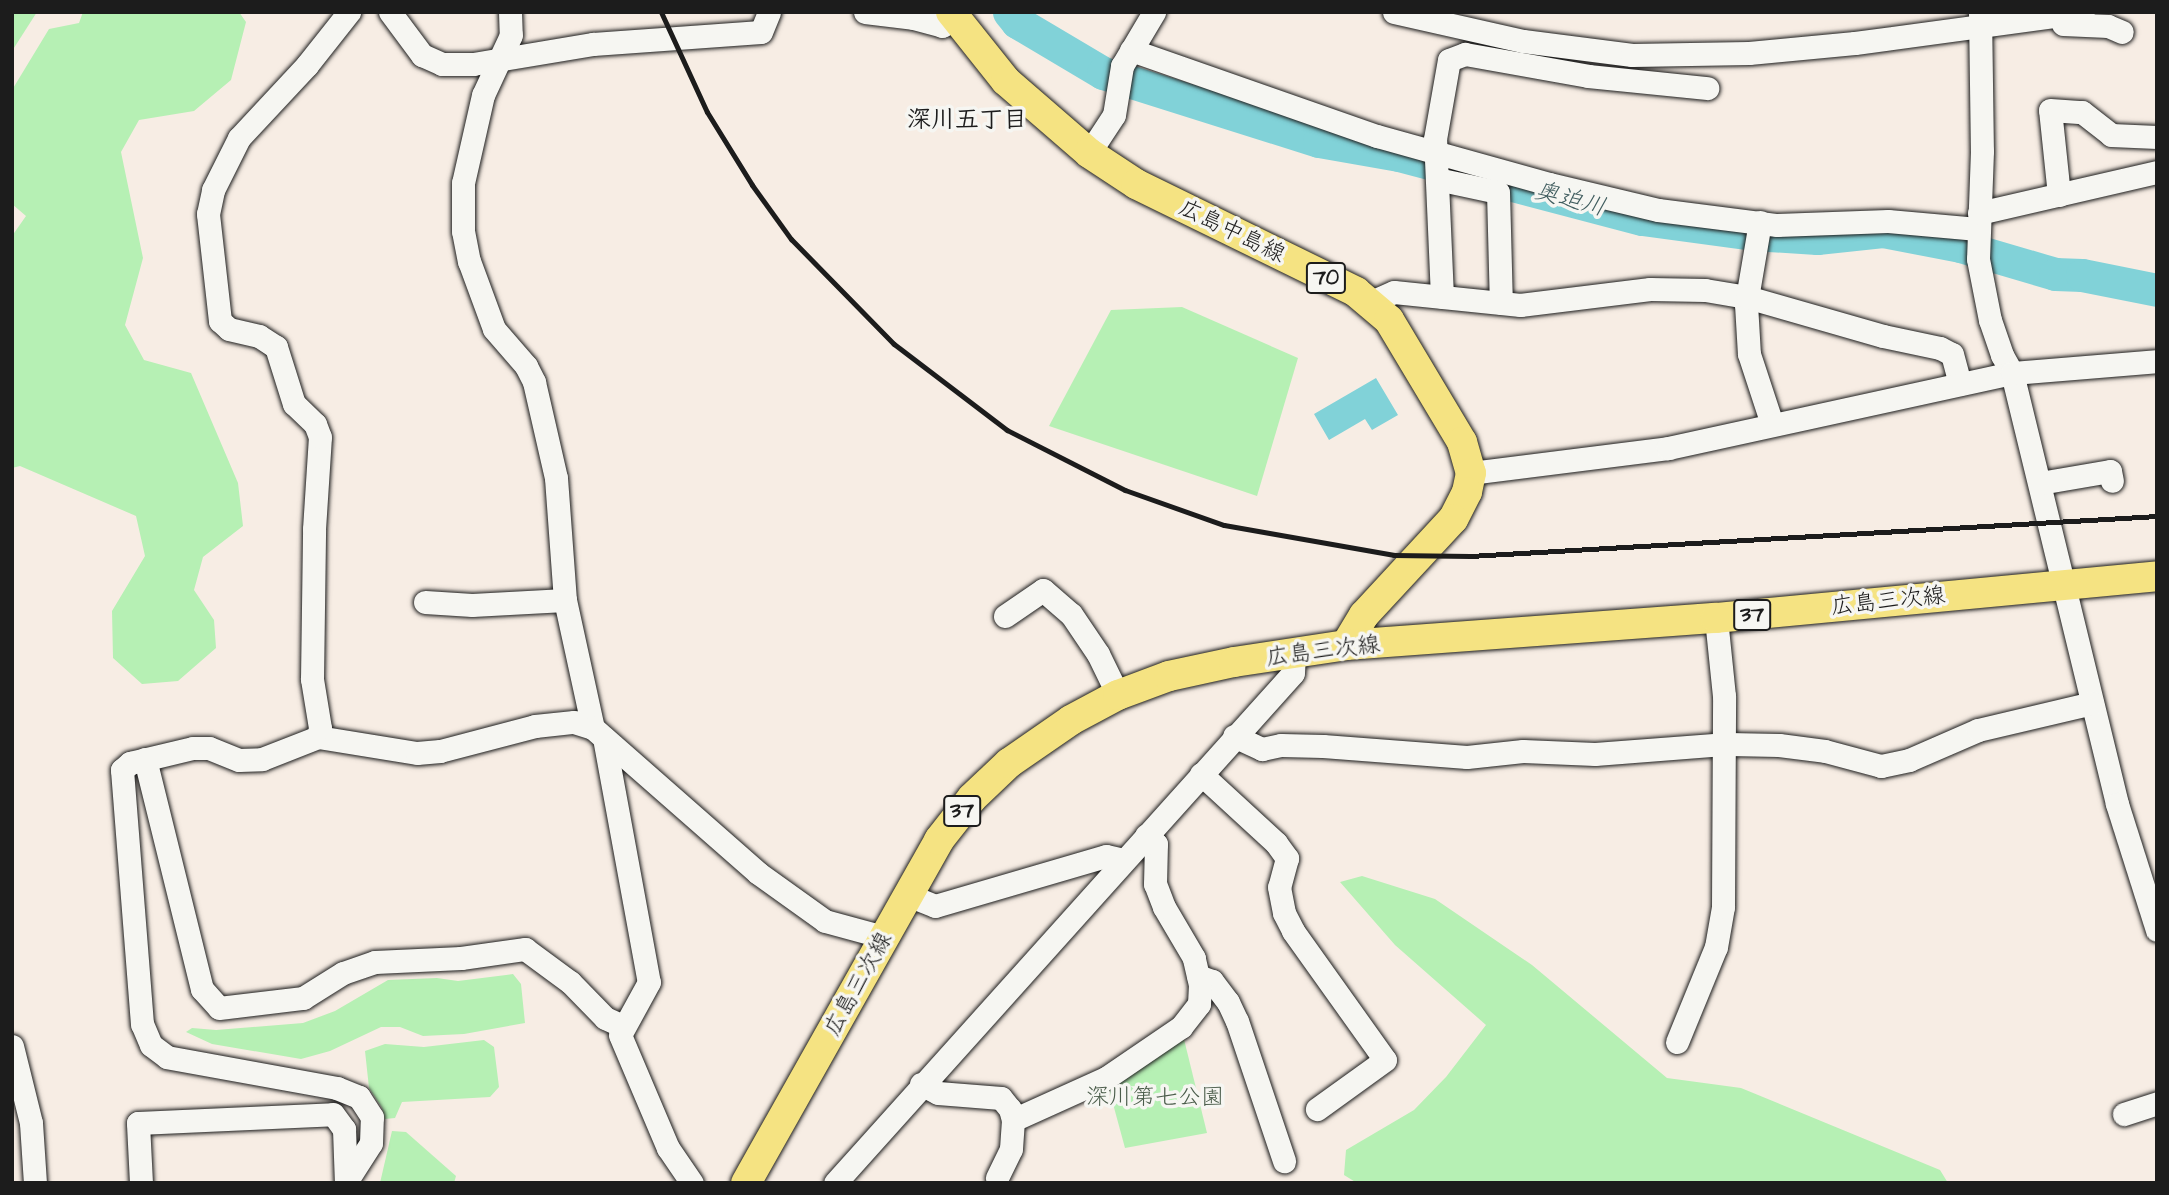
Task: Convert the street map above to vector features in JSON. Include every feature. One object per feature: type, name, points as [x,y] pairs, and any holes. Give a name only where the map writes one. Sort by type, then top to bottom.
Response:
[{"type":"main road","name":"広島中島線","points":[[953,15],[1006,81],[1089,153],[1136,184],[1356,292],[1370,303],[1389,320],[1426,381],[1462,442],[1471,473]]},
{"type":"main road","points":[[1346,645],[1364,615],[1452,519],[1467,492],[1471,473]]},
{"type":"main road","name":"広島三次線","points":[[746,1183],[939,839],[972,798],[1009,763],[1071,720],[1118,695],[1169,676],[1346,645],[1716,618],[2157,576]]},
{"type":"street","points":[[318,737],[320,727],[312,679],[314,528],[320,437],[315,424],[294,404],[276,347],[259,336],[229,329],[220,321],[208,214],[213,190],[239,138],[307,65],[349,12]]},
{"type":"street","points":[[390,12],[422,55],[442,64],[472,64],[593,44],[761,32],[769,12]]},
{"type":"street","points":[[510,12],[511,35],[483,96],[463,183],[463,231],[469,261],[494,329],[526,366],[534,382],[556,478],[565,600],[598,733],[649,982],[644,997],[623,1026],[620,1035],[668,1148],[692,1183]]},
{"type":"street","points":[[865,12],[913,18],[942,26],[953,15]]},
{"type":"street","points":[[1089,153],[1114,115],[1122,66],[1154,12]]},
{"type":"street","points":[[1394,12],[1523,41],[1632,55],[1749,53],[1981,18],[2108,26],[2122,32]]},
{"type":"street","points":[[2022,22],[2083,12]]},
{"type":"street","points":[[1981,18],[1978,259],[1990,320],[2001,355],[2012,373],[2040,482],[2117,804],[2157,930]]},
{"type":"street","points":[[1131,50],[1377,136],[1498,192],[1501,303]]},
{"type":"street","points":[[1443,297],[1436,164],[1449,60],[1455,55],[1465,54],[1588,76],[1707,88]]},
{"type":"street","points":[[2059,195],[2050,110],[2082,112],[2111,135],[2157,137]]},
{"type":"street","points":[[1436,164],[1549,184],[1694,221],[1760,222],[1810,235],[1888,221],[1979,221],[2059,195],[2157,172]]},
{"type":"street","points":[[1760,222],[1747,297],[1749,354],[1772,424]]},
{"type":"street","points":[[1370,303],[1394,292],[1520,305],[1650,289],[1685,288],[1747,297],[1883,336],[1940,348],[1952,354],[1960,384]]},
{"type":"street","points":[[1471,473],[1668,448],[2012,373],[2157,361]]},
{"type":"street","points":[[2040,482],[2110,471],[2112,481]]},
{"type":"street","points":[[1005,616],[1043,590],[1071,614],[1098,654],[1118,695]]},
{"type":"street","points":[[425,602],[472,605],[565,600]]},
{"type":"street","points":[[1677,1042],[1716,947],[1723,908],[1724,696],[1716,618]]},
{"type":"street","points":[[835,1183],[1293,673],[1294,654]]},
{"type":"street","points":[[1234,736],[1262,749],[1281,745],[1323,746],[1467,757],[1522,751],[1594,754],[1724,744],[1779,745],[1825,751],[1881,766],[1909,760],[1978,730],[2092,704]]},
{"type":"street","points":[[346,1182],[371,1143],[372,1117],[359,1097],[337,1088],[167,1057],[150,1045],[142,1024],[122,770],[130,763],[193,748],[209,748],[239,760],[262,760],[318,737],[417,753],[440,751],[535,726],[574,722],[598,733],[758,873],[825,921],[884,937]]},
{"type":"street","points":[[145,759],[202,989],[219,1008],[303,998],[343,973],[375,962],[461,957],[525,949],[569,982],[605,1018],[623,1026]]},
{"type":"street","points":[[1201,774],[1276,843],[1287,858],[1279,887],[1284,913],[1293,931],[1385,1060],[1317,1109]]},
{"type":"street","points":[[1013,1120],[1106,1078],[1181,1027],[1199,1004],[1194,957],[1164,907],[1156,884],[1156,844],[1146,835]]},
{"type":"street","points":[[2134,854],[2157,861]]},
{"type":"street","points":[[908,895],[935,906],[1105,856],[1124,860]]},
{"type":"street","points":[[1198,976],[1212,981],[1228,1002],[1237,1021],[1284,1161]]},
{"type":"street","points":[[12,1046],[21,1124],[35,1183]]},
{"type":"street","points":[[922,1084],[938,1093],[1001,1098],[1010,1109],[1013,1120],[1011,1149],[997,1178]]},
{"type":"street","points":[[2124,1114],[2157,1103]]},
{"type":"street","points":[[141,1183],[138,1122],[333,1115],[344,1129],[346,1182]]},
{"type":"green space","points":[[12,12],[37,12],[12,51]]},
{"type":"green space","points":[[83,12],[239,12],[246,22],[231,80],[194,111],[139,120],[121,152],[143,258],[125,325],[144,360],[191,373],[238,483],[243,526],[203,557],[194,590],[214,620],[216,648],[178,681],[142,684],[113,658],[112,611],[145,556],[136,516],[20,466],[12,468],[12,236],[26,216],[12,204],[12,90],[49,29],[79,23]]},
{"type":"green space","points":[[1182,307],[1298,358],[1257,496],[1049,426],[1111,310]]},
{"type":"green space","points":[[1362,876],[1435,899],[1532,965],[1667,1078],[1741,1088],[1940,1170],[1948,1183],[1357,1183],[1344,1175],[1346,1150],[1414,1110],[1446,1077],[1486,1025],[1395,945],[1340,882]]},
{"type":"green space","points":[[513,974],[521,984],[525,1023],[464,1034],[423,1036],[400,1027],[381,1027],[330,1051],[301,1059],[212,1044],[186,1032],[192,1028],[216,1030],[303,1023],[335,1011],[388,980],[437,978],[458,981]]},
{"type":"green space","name":"深川第七公園","points":[[1181,1027],[1207,1133],[1125,1148],[1106,1078]]},
{"type":"green space","points":[[484,1040],[494,1047],[499,1087],[490,1097],[402,1102],[395,1118],[385,1119],[382,1108],[369,1088],[365,1051],[385,1044],[424,1047]]},
{"type":"green space","points":[[392,1131],[406,1132],[456,1176],[454,1183],[380,1183]]},
{"type":"water","points":[[1376,378],[1398,415],[1372,430],[1365,419],[1329,440],[1314,414]]},
{"type":"waterway","name":"奥迫川","points":[[1009,12],[1017,22],[1103,73],[1319,141],[1399,155],[1642,219],[1753,234],[1817,238],[1883,231],[1960,246],[2055,274],[2082,275],[2157,290]]},
{"type":"railway","points":[[661,12],[707,112],[752,185],[791,239],[894,344],[1007,430],[1125,490],[1224,525],[1394,555],[1470,556],[2157,516]]},
{"type":"district","name":"深川五丁目","points":[[967,121]]}]
